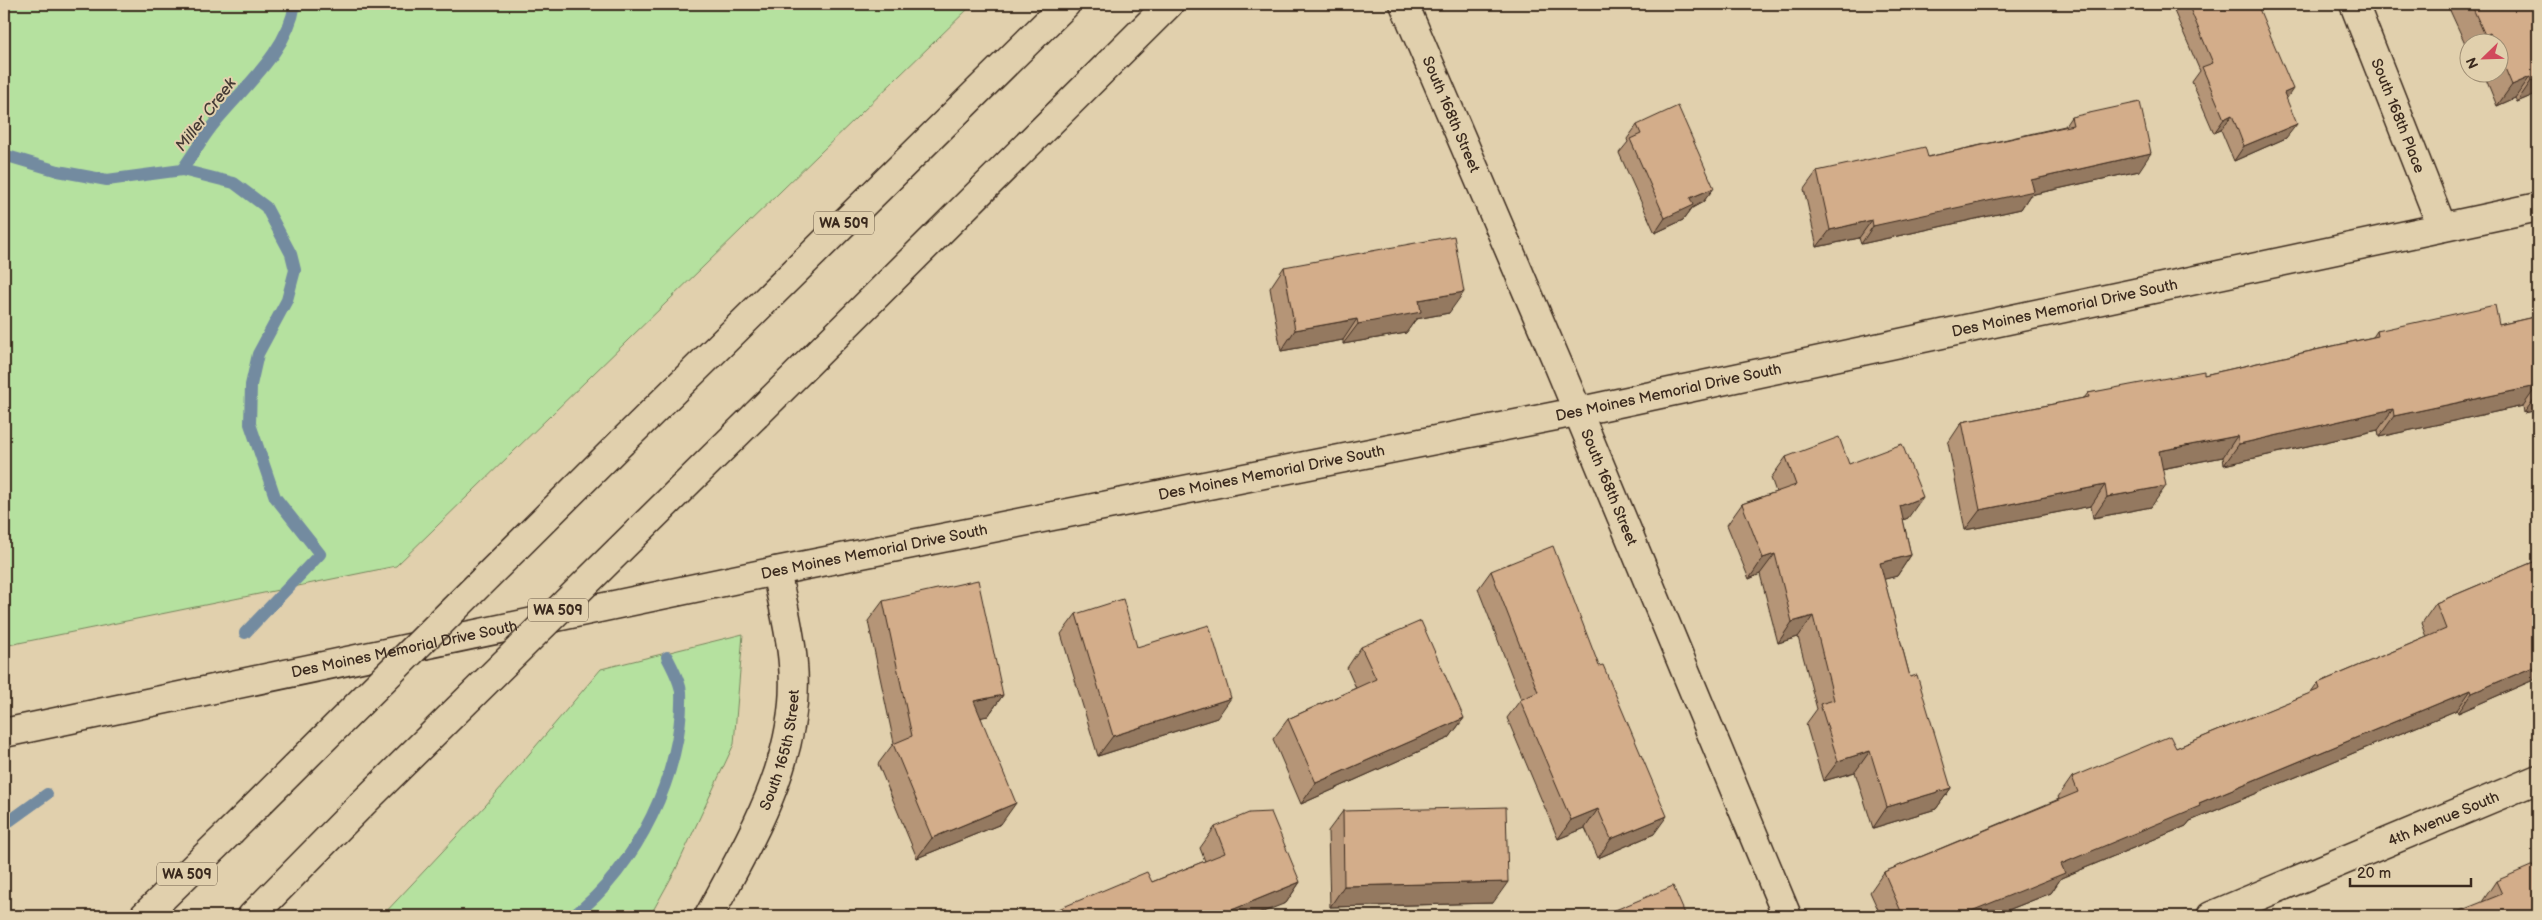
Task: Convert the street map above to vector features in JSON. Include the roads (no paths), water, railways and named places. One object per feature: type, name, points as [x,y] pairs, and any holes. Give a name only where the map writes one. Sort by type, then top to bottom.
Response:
[{"type":"main road","name":"WA 509","points":[[144,916],[1066,4]]},
{"type":"main road","name":"WA 509","points":[[252,916],[361,805],[1170,4]]},
{"type":"main road","name":"South 168th Street","points":[[1404,4],[1558,364],[1576,412],[1787,916]]},
{"type":"main road","name":"South 168th Place","points":[[2354,4],[2442,227]]},
{"type":"main road","name":"Des Moines Memorial Drive South","points":[[4,733],[776,571],[1576,412],[2538,206]]},
{"type":"main road","name":"South 165th Street","points":[[709,916],[753,834],[779,776],[791,728],[793,664],[776,571]]},
{"type":"main road","name":"4th Avenue South","points":[[2210,916],[2538,779]]},
{"type":"waterway","name":"Miller Creek","points":[[245,633],[320,554],[275,497],[250,424],[251,385],[258,354],[287,300],[295,270],[291,254],[266,207],[234,183],[182,170],[212,126],[275,52],[291,21],[295,4]]},
{"type":"waterway","points":[[4,155],[58,171],[107,180],[182,170]]},
{"type":"waterway","name":"Miller Creek","points":[[573,916],[596,896],[617,872],[636,845],[652,816],[665,785],[674,754],[680,722],[681,692],[667,657]]},
{"type":"waterway","points":[[4,825],[47,794]]}]
